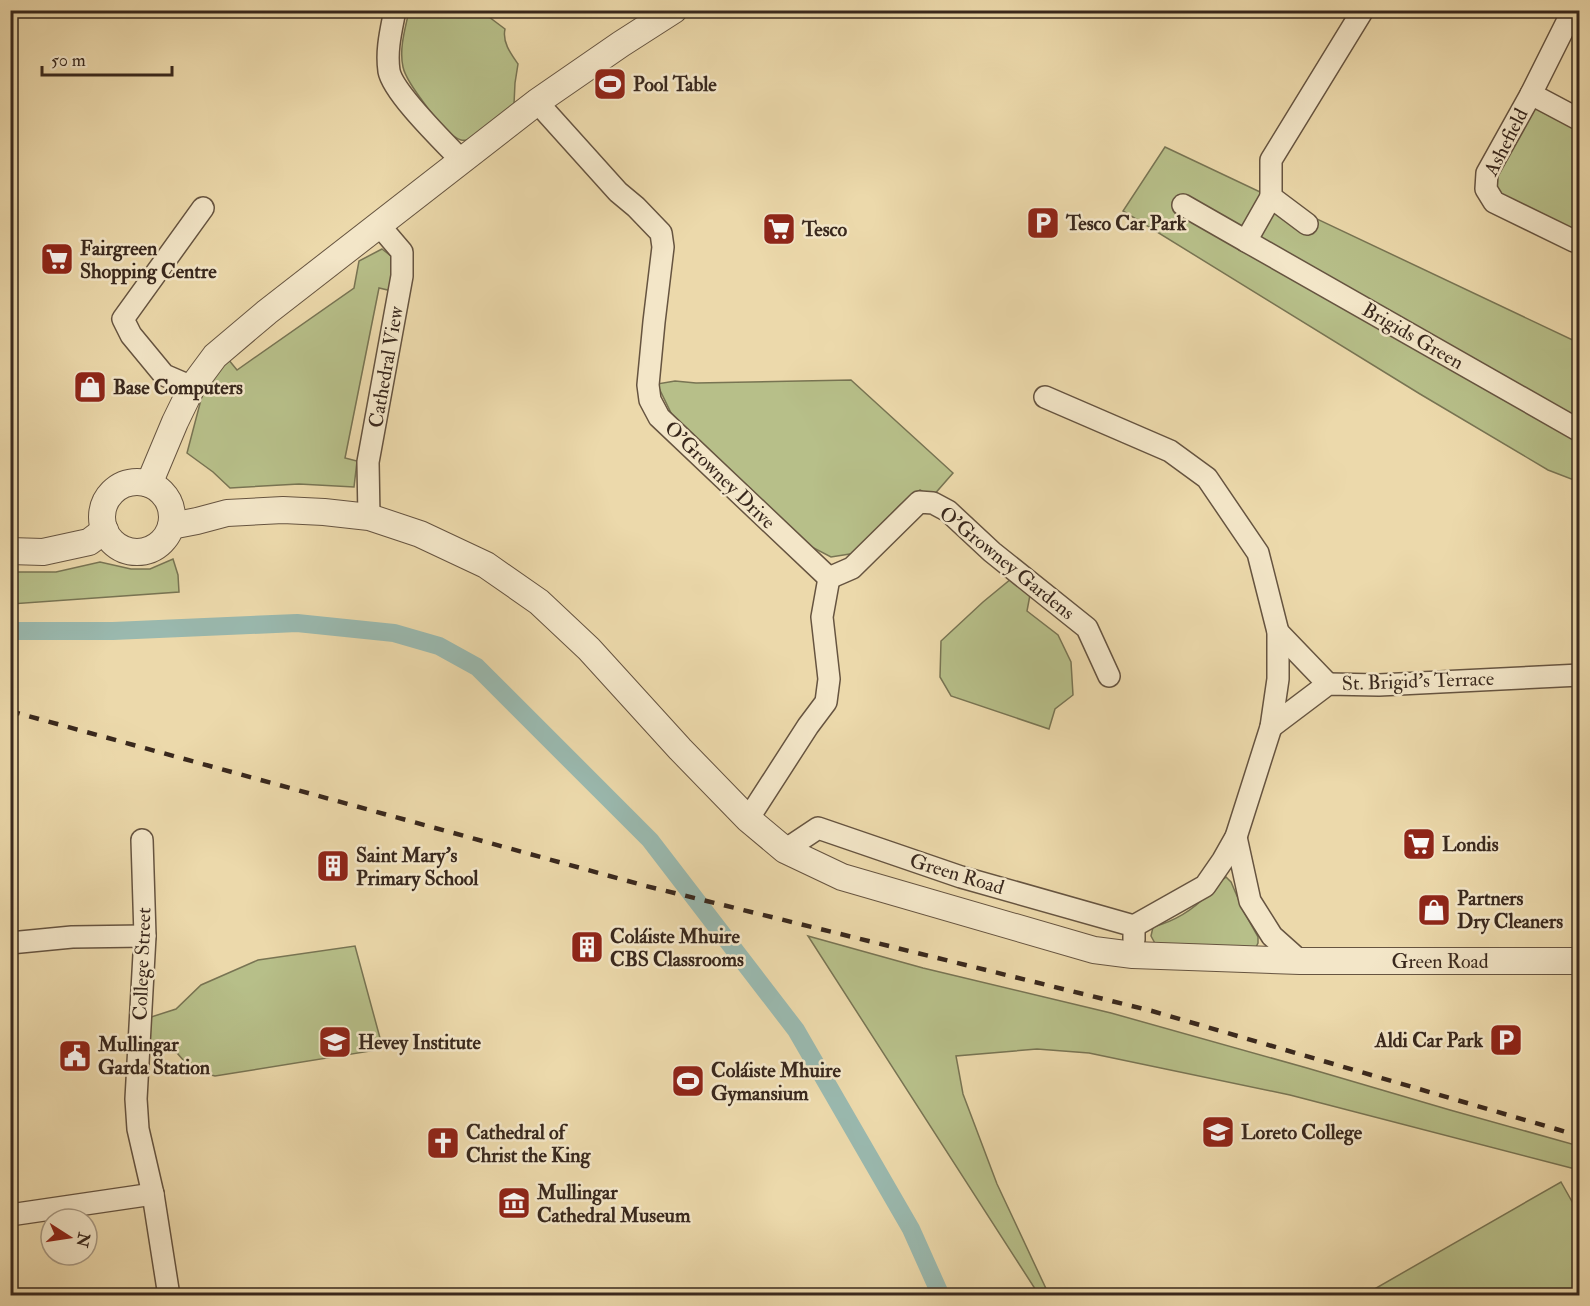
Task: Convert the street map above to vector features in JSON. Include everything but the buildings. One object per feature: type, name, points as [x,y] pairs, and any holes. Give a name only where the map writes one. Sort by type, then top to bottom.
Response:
[{"type":"street","points":[[395,10],[388,49],[390,74],[406,101],[462,161]]},
{"type":"street","points":[[149,484],[192,387],[215,356],[267,312],[537,102],[674,10]]},
{"type":"street","points":[[1246,241],[1271,197],[1271,159],[1363,10]]},
{"type":"street","name":"Ashefield","points":[[1573,10],[1531,94],[1487,173],[1486,189],[1494,202],[1574,241],[1580,241]]},
{"type":"street","name":"Ashefield","points":[[1531,94],[1580,120]]},
{"type":"street","name":"O'Growney Drive","points":[[537,102],[618,192],[661,233],[663,247],[648,385],[651,400],[659,417],[829,578]]},
{"type":"street","points":[[1271,197],[1307,224]]},
{"type":"street","name":"Brigids Green","points":[[1183,206],[1580,430]]},
{"type":"street","points":[[192,387],[164,375],[130,336],[123,319],[203,208]]},
{"type":"street","name":"Cathedral View","points":[[369,517],[368,462],[402,276],[402,252],[379,225]]},
{"type":"street","points":[[1045,397],[1170,451],[1207,478],[1258,553],[1278,632],[1278,679],[1271,727],[1236,837],[1205,886],[1134,926],[1133,955]]},
{"type":"street","points":[[137,482],[149,484],[161,492],[171,507],[171,526],[166,537],[159,545],[139,552],[117,546],[108,536],[103,523],[104,509],[110,496],[125,484],[137,482]]},
{"type":"street","name":"O'Growney Gardens","points":[[829,578],[852,568],[919,502],[933,503],[948,512],[992,552],[1087,628],[1109,676]]},
{"type":"street","points":[[171,526],[227,513],[283,510],[369,517],[420,534],[486,565],[539,602],[589,649],[680,749],[748,819],[779,844]]},
{"type":"street","points":[[10,551],[43,552],[89,542],[105,530]]},
{"type":"street","points":[[748,819],[826,702],[829,679],[822,617],[829,578]]},
{"type":"street","points":[[1278,632],[1328,684]]},
{"type":"street","name":"St. Brigid's Terrace","points":[[1271,727],[1328,684],[1379,685],[1580,675]]},
{"type":"street","name":"Green Road","points":[[779,844],[818,828],[961,878],[1134,926]]},
{"type":"street","points":[[1236,837],[1250,901],[1272,936],[1300,961]]},
{"type":"street","name":"College Street","points":[[142,840],[145,936],[136,1099],[138,1129],[153,1194],[169,1296]]},
{"type":"street","name":"Green Road","points":[[779,844],[842,877],[1094,950],[1133,955],[1300,961],[1580,961]]},
{"type":"street","points":[[10,943],[145,936]]},
{"type":"street","points":[[10,1215],[153,1194]]},
{"type":"green space","points":[[409,11],[481,11],[505,29],[506,43],[518,64],[514,104],[470,139],[461,140],[446,129],[428,108],[406,74],[402,53]]},
{"type":"green space","points":[[1530,106],[1579,130],[1579,234],[1557,225],[1493,190],[1493,172]]},
{"type":"green space","points":[[1165,147],[1579,343],[1579,482],[1548,470],[1420,394],[1123,211]]},
{"type":"green space","points":[[382,249],[395,259],[392,291],[379,288],[345,458],[357,461],[354,487],[299,484],[230,488],[187,453],[203,392],[228,359],[237,370],[354,288],[359,261]]},
{"type":"green space","points":[[851,380],[953,473],[932,497],[920,490],[900,505],[856,553],[831,557],[804,543],[674,419],[657,384],[675,381],[696,383]]},
{"type":"green space","points":[[173,559],[178,575],[179,592],[11,604],[11,572],[56,572],[100,562],[131,569],[150,569]]},
{"type":"green space","points":[[1011,579],[1030,595],[1027,611],[1058,635],[1071,662],[1073,695],[1055,709],[1049,729],[951,696],[940,677],[941,641]]},
{"type":"green space","points":[[1226,877],[1231,882],[1258,937],[1256,947],[1157,947],[1151,936],[1153,927],[1169,922],[1190,910]]},
{"type":"green space","points":[[808,936],[923,968],[1111,1013],[1579,1146],[1579,1170],[1290,1095],[1089,1053],[1037,1049],[956,1056],[963,1094],[997,1184],[1049,1295],[1039,1295]]},
{"type":"green space","points":[[355,946],[383,1049],[215,1076],[192,1070],[177,1053],[147,1046],[148,1018],[176,1009],[201,985],[258,960]]},
{"type":"green space","points":[[1561,1182],[1579,1214],[1579,1295],[1364,1295]]},
{"type":"waterway","points":[[10,631],[113,631],[297,623],[394,633],[439,646],[477,667],[650,840],[796,1030],[911,1229],[941,1296]]},
{"type":"railway","points":[[10,711],[646,886],[1152,1011],[1580,1136]]},
{"type":"place","name":"Pool Table","points":[[610,84]]},
{"type":"place","name":"Tesco Car Park","points":[[1043,223]]},
{"type":"place","name":"Tesco","points":[[779,229]]},
{"type":"place","name":"Fairgreen Shopping Centre","points":[[57,259]]},
{"type":"place","name":"Base Computers","points":[[90,387]]},
{"type":"place","name":"Londis","points":[[1419,844]]},
{"type":"place","name":"Saint Mary's Primary School","points":[[333,866]]},
{"type":"place","name":"Partners Dry Cleaners","points":[[1434,910]]},
{"type":"place","name":"Coláiste Mhuire CBS Classrooms","points":[[587,947]]},
{"type":"place","name":"Aldi Car Park","points":[[1506,1040]]},
{"type":"place","name":"Hevey Institute","points":[[335,1042]]},
{"type":"place","name":"Mullingar Garda Station","points":[[75,1056]]},
{"type":"place","name":"Coláiste Mhuire Gymansium","points":[[688,1081]]},
{"type":"place","name":"Loreto College","points":[[1218,1132]]},
{"type":"place","name":"Cathedral of Christ the King","points":[[443,1143]]},
{"type":"place","name":"Mullingar Cathedral Museum","points":[[514,1203]]}]
